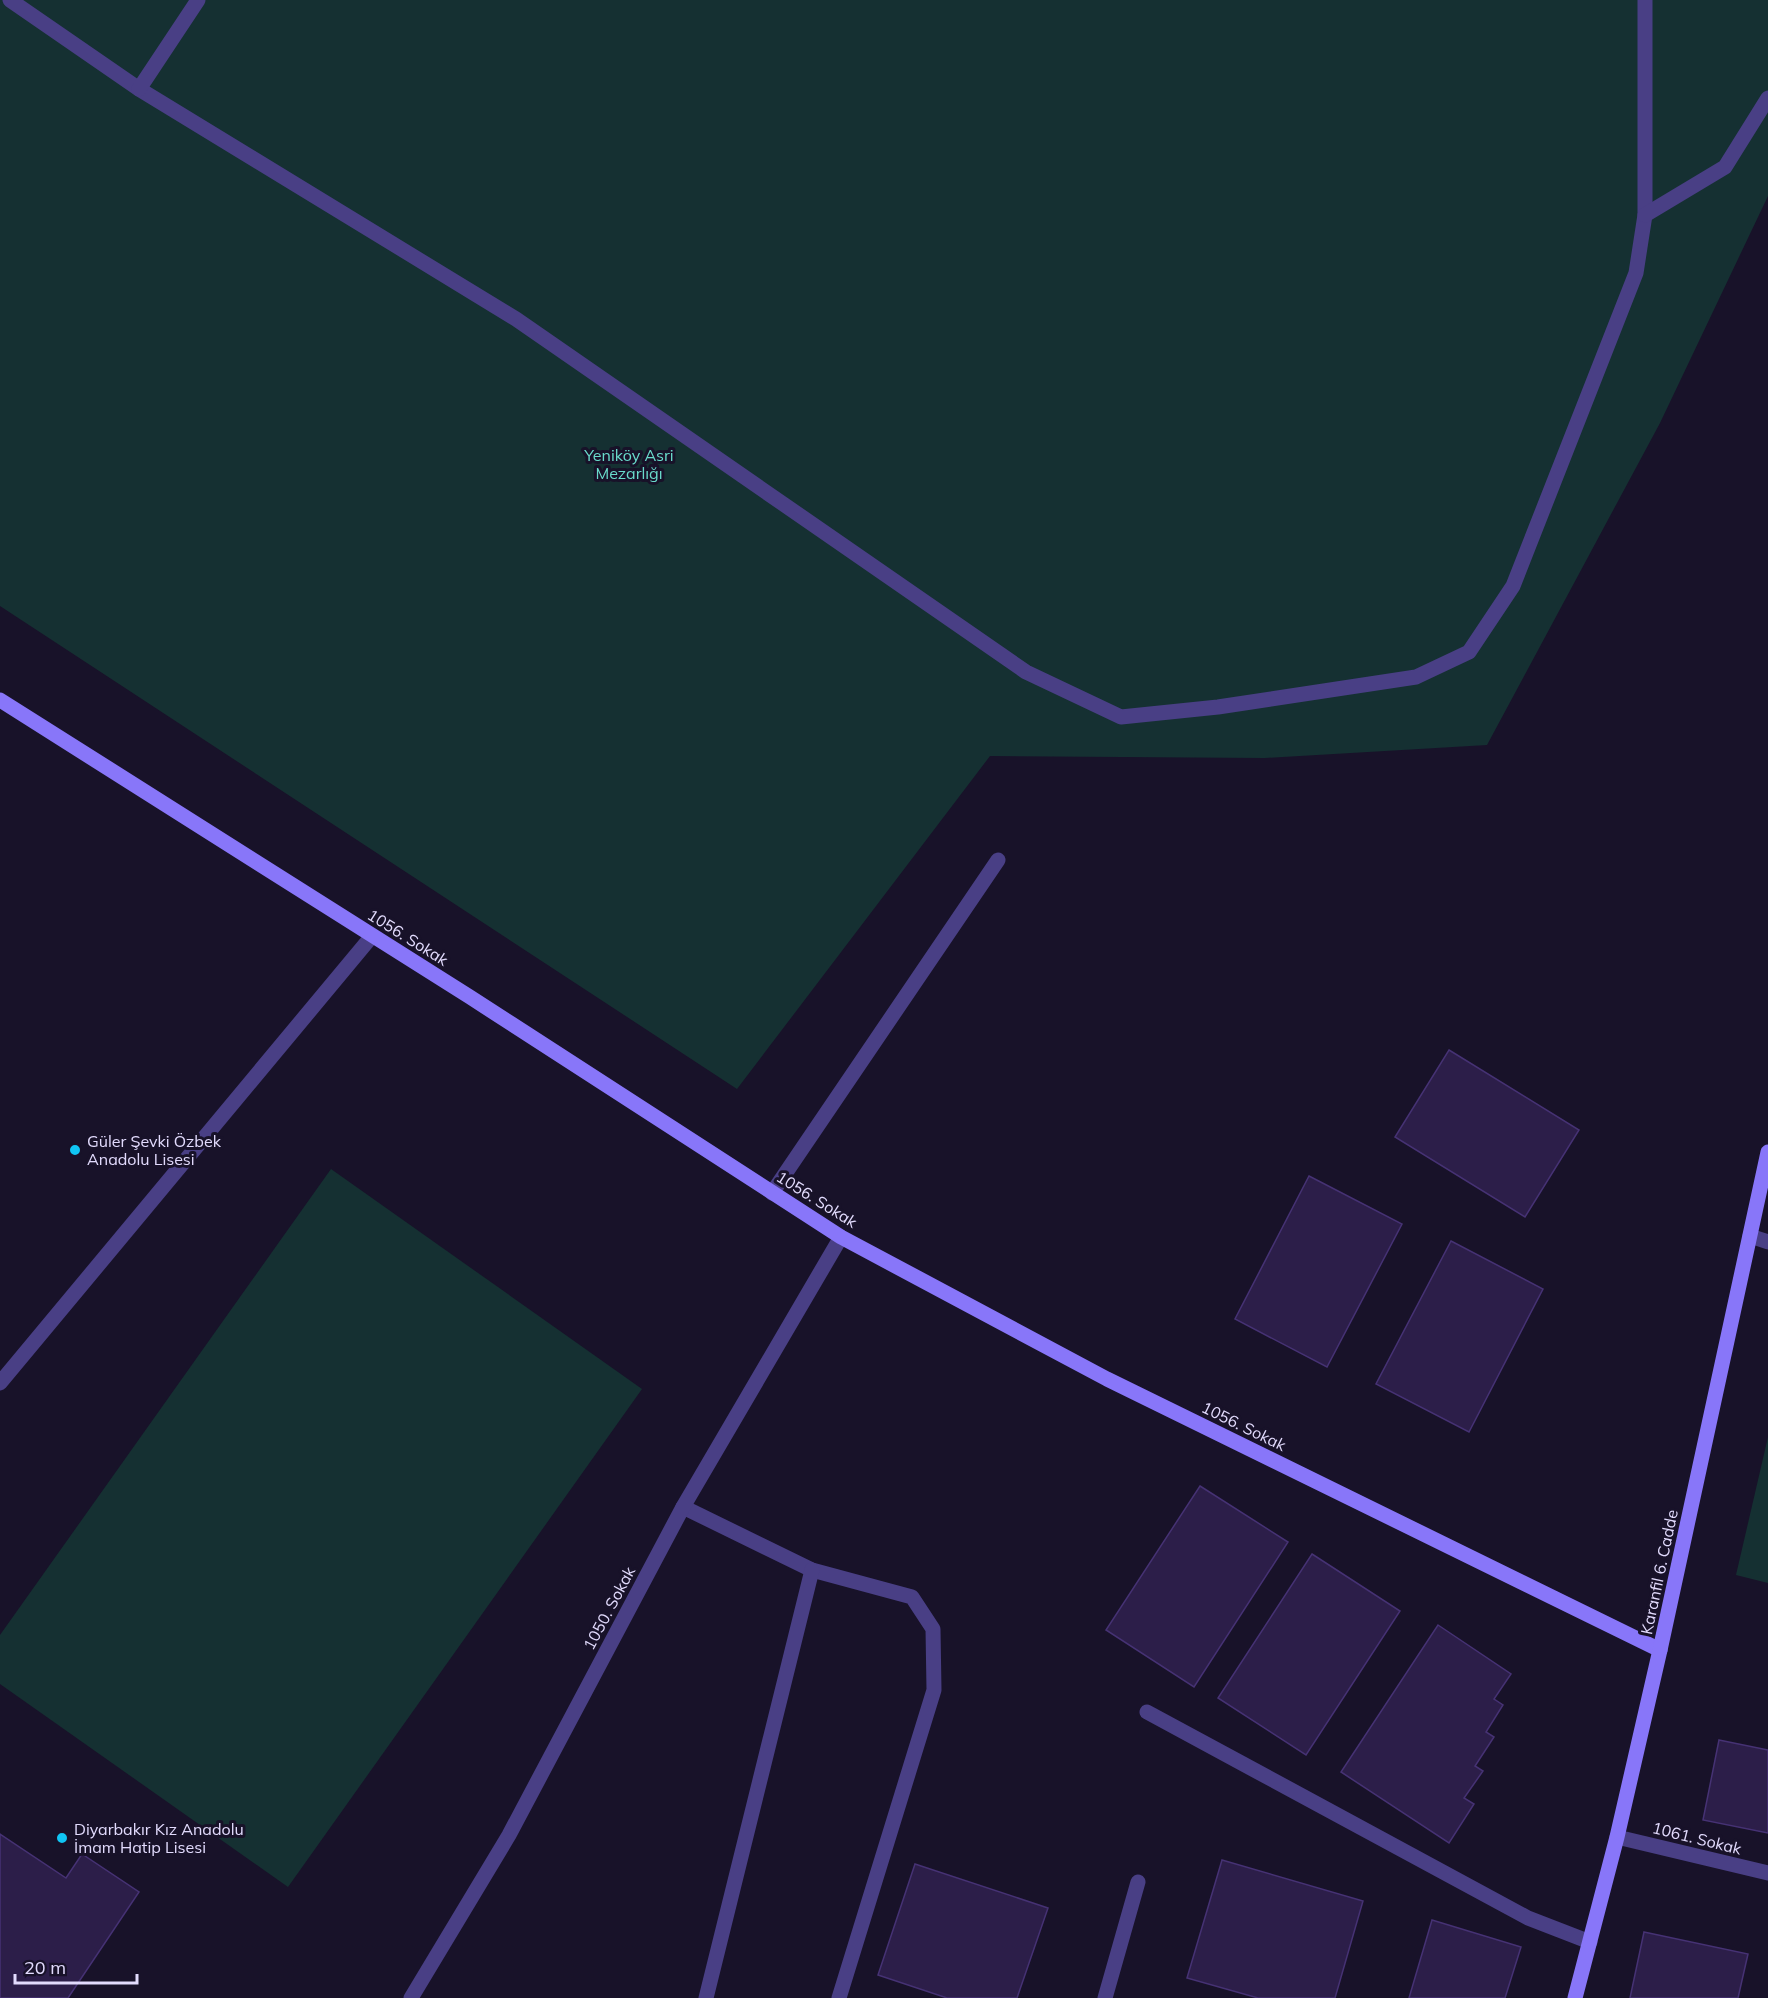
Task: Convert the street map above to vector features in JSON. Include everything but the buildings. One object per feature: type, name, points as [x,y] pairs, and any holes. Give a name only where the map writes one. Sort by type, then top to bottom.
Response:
[{"type":"street","points":[[10,0],[139,89],[516,319],[1026,672],[1121,717],[1218,707],[1416,677],[1469,652],[1513,586],[1636,273],[1645,215],[1645,0]]},
{"type":"street","points":[[139,89],[198,0]]},
{"type":"street","points":[[1645,215],[1725,167],[1768,98]]},
{"type":"street","name":"1056. Sokak","points":[[0,700],[841,1237],[1107,1379],[1660,1650]]},
{"type":"street","points":[[772,1192],[998,860]]},
{"type":"street","points":[[0,1383],[372,936]]},
{"type":"street","name":"Karanfil 6. Cadde","points":[[1575,1998],[1617,1837],[1660,1650],[1768,1152]]},
{"type":"street","points":[[1750,1236],[1768,1242]]},
{"type":"street","name":"1050. Sokak","points":[[411,1998],[509,1834],[683,1508],[841,1237]]},
{"type":"street","points":[[683,1508],[812,1570],[912,1596],[933,1629],[934,1690],[840,1998]]},
{"type":"street","points":[[706,1998],[812,1570]]},
{"type":"street","points":[[1147,1712],[1528,1918],[1590,1942]]},
{"type":"street","name":"1061. Sokak","points":[[1617,1837],[1768,1873]]},
{"type":"street","points":[[1105,1998],[1138,1882]]},
{"type":"green space","name":"Yeniköy Asri Mezarlığı","points":[[0,0],[1768,0],[1768,196],[1660,423],[1487,745],[1265,758],[990,756],[737,1089],[0,606]]},
{"type":"green space","points":[[331,1169],[642,1389],[288,1887],[0,1684],[0,1635]]},
{"type":"green space","points":[[1768,1437],[1768,1583],[1736,1575]]},
{"type":"place","name":"Güler Şevki Özbek Anadolu Lisesi","points":[[75,1150]]},
{"type":"place","name":"Diyarbakır Kız Anadolu İmam Hatip Lisesi","points":[[62,1838]]}]
